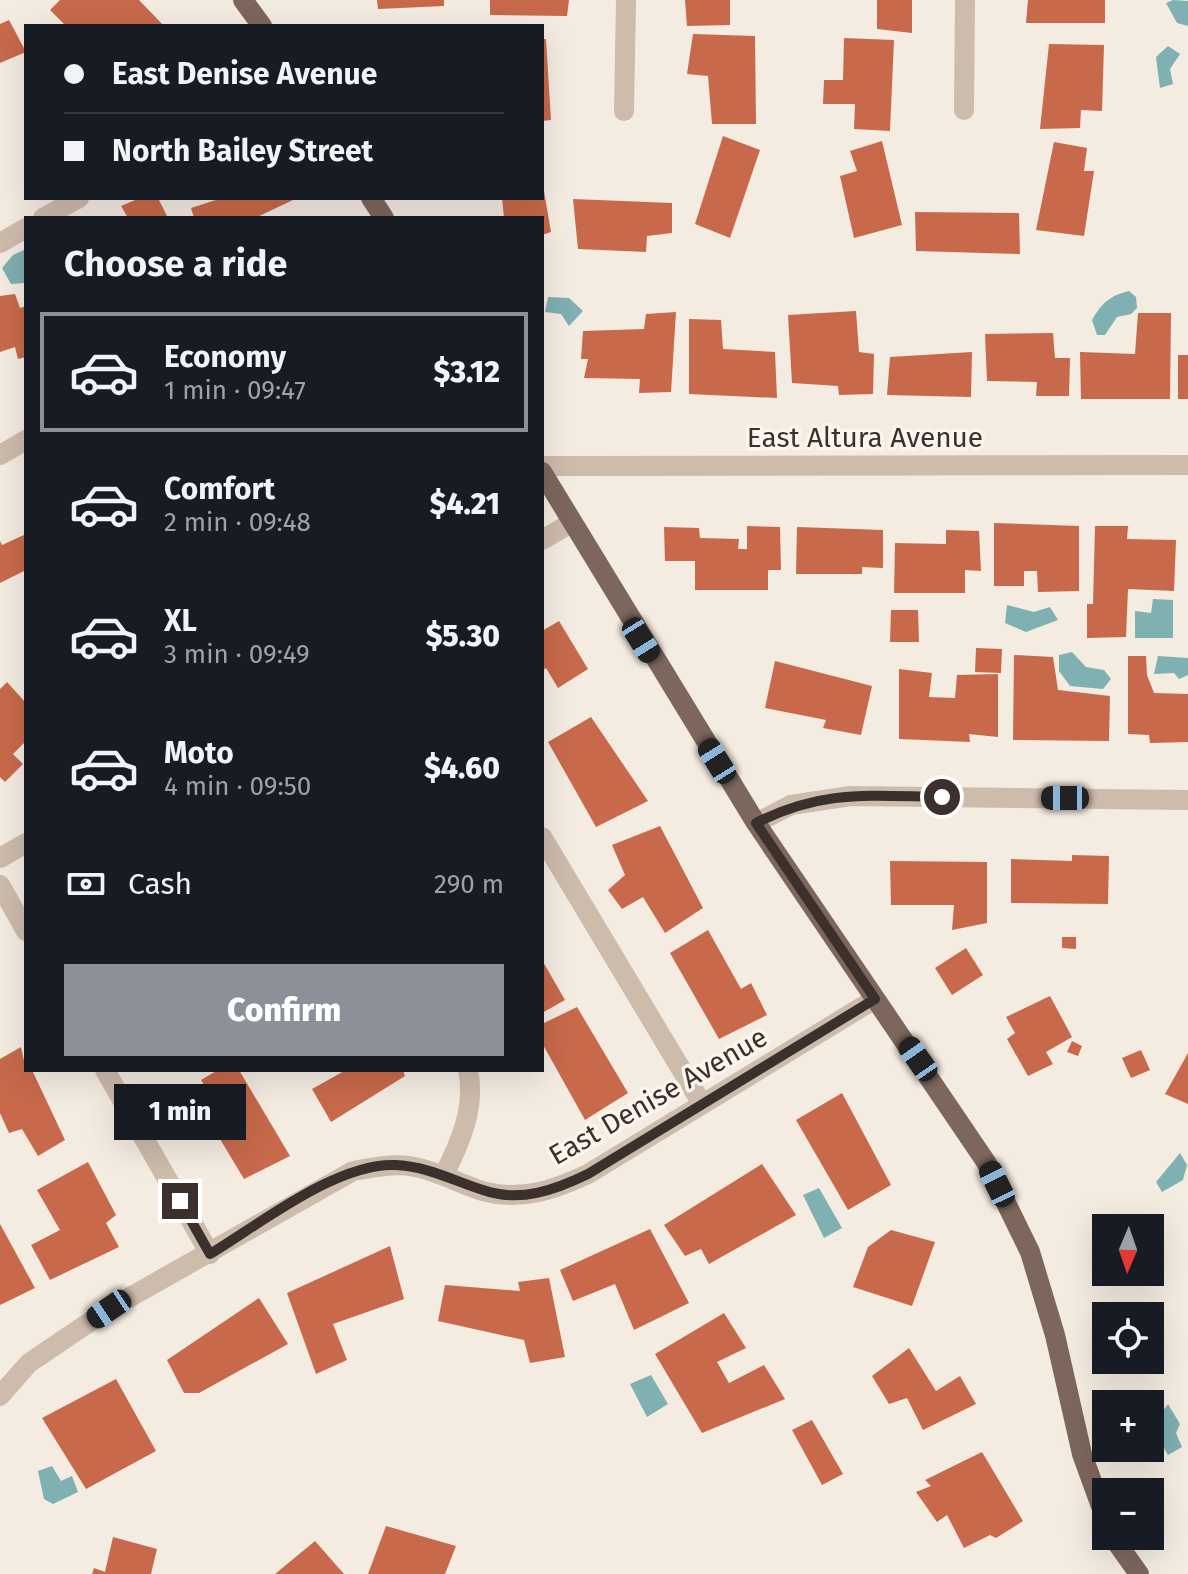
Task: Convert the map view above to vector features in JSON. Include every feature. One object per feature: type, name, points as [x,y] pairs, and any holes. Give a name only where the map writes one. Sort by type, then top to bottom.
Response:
[{"type":"main road","points":[[243,0],[261,24]]},
{"type":"main road","points":[[544,476],[756,823],[986,1162],[1030,1252],[1055,1335],[1082,1454],[1092,1482]]},
{"type":"main road","points":[[1122,1550],[1139,1574]]},
{"type":"street","points":[[624,111],[626,0]]},
{"type":"street","points":[[964,110],[965,0]]},
{"type":"street","points":[[47,216],[75,200]]},
{"type":"street","points":[[0,243],[24,229]]},
{"type":"street","points":[[0,455],[24,441]]},
{"type":"street","name":"East Altura Avenue","points":[[544,466],[1188,465]]},
{"type":"street","points":[[544,539],[571,523]]},
{"type":"street","points":[[756,823],[791,805],[850,796],[1188,800]]},
{"type":"street","points":[[544,840],[702,1104]]},
{"type":"street","points":[[0,858],[24,844]]},
{"type":"street","points":[[0,885],[24,927]]},
{"type":"street","name":"East Denise Avenue","points":[[0,1396],[40,1355],[109,1309],[353,1171],[393,1165],[444,1175],[486,1192],[519,1196],[556,1189],[875,999]]},
{"type":"street","points":[[106,1072],[210,1254]]},
{"type":"street","points":[[444,1175],[464,1131],[469,1106],[468,1072]]},
{"type":"water","points":[[1188,1],[1188,26],[1177,23],[1166,3]]},
{"type":"water","points":[[1168,46],[1180,54],[1170,69],[1173,84],[1160,88],[1156,57]]},
{"type":"water","points":[[24,250],[24,283],[11,284],[2,268],[13,255]]},
{"type":"water","points":[[1129,291],[1136,297],[1137,308],[1131,314],[1117,317],[1105,335],[1097,335],[1092,320],[1099,309],[1116,295]]},
{"type":"water","points":[[548,297],[569,298],[583,311],[569,326],[561,314],[545,312]]},
{"type":"water","points":[[1153,599],[1173,600],[1173,638],[1135,638],[1135,611],[1151,613]]},
{"type":"water","points":[[1007,605],[1034,612],[1050,607],[1058,620],[1026,632],[1005,623]]},
{"type":"water","points":[[1072,652],[1086,667],[1104,670],[1111,679],[1103,689],[1070,686],[1059,671],[1059,655]]},
{"type":"water","points":[[1158,656],[1188,658],[1188,675],[1179,679],[1174,673],[1154,674]]},
{"type":"water","points":[[1180,1153],[1187,1165],[1183,1180],[1162,1192],[1156,1182]]},
{"type":"water","points":[[819,1188],[842,1228],[824,1238],[803,1195]]},
{"type":"water","points":[[651,1375],[668,1404],[647,1417],[630,1384]]},
{"type":"water","points":[[1168,1404],[1180,1424],[1176,1433],[1182,1447],[1168,1455],[1164,1447],[1164,1410]]},
{"type":"water","points":[[52,1466],[61,1481],[72,1476],[78,1492],[53,1504],[44,1499],[38,1471]]},
{"type":"building","points":[[60,0],[139,0],[162,24],[64,24],[50,10]]},
{"type":"building","points":[[377,0],[444,0],[444,6],[378,9]]},
{"type":"building","points":[[490,0],[569,0],[567,16],[490,15]]},
{"type":"building","points":[[685,0],[730,0],[730,25],[687,26]]},
{"type":"building","points":[[877,0],[912,0],[912,33],[877,29]]},
{"type":"building","points":[[1028,0],[1105,0],[1105,23],[1026,23]]},
{"type":"building","points":[[9,20],[24,53],[0,63],[0,24]]},
{"type":"building","points":[[693,34],[755,36],[756,124],[712,124],[708,76],[687,74]]},
{"type":"building","points":[[844,38],[894,40],[890,131],[854,129],[855,104],[823,104],[824,80],[843,80]]},
{"type":"building","points":[[544,39],[546,39],[551,120],[544,121]]},
{"type":"building","points":[[1049,44],[1104,45],[1102,111],[1081,110],[1080,128],[1040,129]]},
{"type":"building","points":[[723,136],[760,150],[730,238],[695,224]]},
{"type":"building","points":[[882,141],[902,225],[854,238],[840,176],[857,171],[850,151]]},
{"type":"building","points":[[1054,142],[1087,148],[1084,171],[1094,171],[1084,236],[1036,230]]},
{"type":"building","points":[[544,191],[551,232],[544,234],[544,216],[504,216],[502,200],[544,200]]},
{"type":"building","points":[[573,199],[672,203],[672,233],[647,236],[646,252],[578,249]]},
{"type":"building","points":[[135,200],[159,200],[167,216],[127,216],[121,206]]},
{"type":"building","points":[[216,200],[293,200],[259,216],[193,216],[191,208]]},
{"type":"building","points":[[915,212],[1019,213],[1020,254],[916,251]]},
{"type":"building","points":[[15,294],[20,308],[24,307],[24,358],[18,359],[15,347],[0,352],[0,296]]},
{"type":"building","points":[[856,311],[859,352],[874,354],[873,394],[839,395],[838,386],[792,383],[788,315]]},
{"type":"building","points":[[676,312],[671,392],[639,393],[640,379],[584,378],[588,359],[581,359],[583,331],[644,329],[646,314]]},
{"type":"building","points":[[1138,313],[1171,313],[1170,399],[1081,399],[1080,352],[1135,354]]},
{"type":"building","points":[[689,319],[721,320],[723,349],[775,352],[777,398],[689,394]]},
{"type":"building","points":[[1053,333],[1055,358],[1070,358],[1069,396],[1036,396],[1037,382],[987,381],[985,334]]},
{"type":"building","points":[[972,352],[971,397],[887,395],[890,357]]},
{"type":"building","points":[[1178,355],[1188,355],[1188,399],[1178,399]]},
{"type":"building","points":[[994,523],[1079,526],[1079,591],[1038,592],[1037,571],[1024,571],[1024,586],[994,586]]},
{"type":"building","points":[[747,526],[780,527],[781,570],[768,570],[768,590],[695,590],[695,561],[665,561],[664,527],[699,528],[700,538],[739,539],[738,549],[747,549]]},
{"type":"building","points":[[1095,526],[1128,526],[1127,539],[1176,540],[1174,591],[1128,589],[1126,637],[1087,638],[1087,604],[1093,604]]},
{"type":"building","points":[[797,527],[883,530],[883,568],[862,567],[862,574],[796,574]]},
{"type":"building","points":[[946,530],[979,531],[981,571],[965,570],[965,593],[894,593],[895,543],[946,544]]},
{"type":"building","points":[[24,535],[24,571],[0,583],[0,541],[2,545]]},
{"type":"building","points":[[891,610],[918,610],[919,642],[890,642]]},
{"type":"building","points":[[559,621],[588,669],[558,688],[546,668],[544,670],[544,630]]},
{"type":"building","points":[[976,648],[1002,649],[1001,673],[975,672]]},
{"type":"building","points":[[1014,655],[1053,657],[1058,690],[1110,696],[1109,741],[1013,740]]},
{"type":"building","points":[[1128,656],[1146,656],[1147,675],[1154,693],[1188,694],[1188,742],[1150,743],[1149,735],[1128,734]]},
{"type":"building","points":[[775,661],[872,686],[861,735],[823,728],[826,720],[765,708]]},
{"type":"building","points":[[899,669],[932,673],[929,697],[955,698],[957,675],[998,674],[998,737],[969,734],[970,742],[899,739]]},
{"type":"building","points":[[7,682],[24,701],[24,743],[13,754],[23,764],[5,782],[0,777],[0,689]]},
{"type":"building","points":[[591,717],[648,801],[596,827],[548,742]]},
{"type":"building","points":[[660,826],[703,908],[665,933],[643,897],[622,909],[608,890],[625,875],[612,845]]},
{"type":"building","points":[[1072,855],[1109,856],[1108,904],[1011,903],[1011,859],[1072,861]]},
{"type":"building","points":[[890,861],[987,862],[987,923],[952,930],[954,905],[891,905]]},
{"type":"building","points":[[708,930],[741,989],[751,983],[767,1015],[719,1039],[670,953]]},
{"type":"building","points":[[1062,937],[1076,937],[1076,949],[1062,948]]},
{"type":"building","points":[[966,948],[983,975],[952,995],[935,968]]},
{"type":"building","points":[[544,963],[565,1000],[544,1012]]},
{"type":"building","points":[[1050,996],[1072,1037],[1046,1052],[1053,1064],[1028,1076],[1007,1039],[1015,1033],[1006,1017]]},
{"type":"building","points":[[577,1007],[628,1093],[585,1120],[544,1047],[544,1023]]},
{"type":"building","points":[[1072,1041],[1082,1046],[1078,1056],[1067,1052]]},
{"type":"building","points":[[21,1047],[24,1072],[33,1072],[65,1140],[38,1156],[22,1129],[9,1133],[0,1113],[0,1059]]},
{"type":"building","points":[[1141,1050],[1150,1070],[1131,1078],[1122,1058]]},
{"type":"building","points":[[1188,1053],[1188,1104],[1165,1094]]},
{"type":"building","points":[[215,1072],[240,1072],[290,1156],[244,1179],[202,1109],[214,1101],[201,1080]]},
{"type":"building","points":[[342,1072],[404,1072],[405,1076],[331,1122],[312,1089]]},
{"type":"building","points":[[842,1093],[891,1185],[848,1210],[796,1120]]},
{"type":"building","points":[[88,1162],[116,1215],[106,1223],[119,1247],[50,1280],[31,1245],[60,1230],[37,1190]]},
{"type":"building","points":[[762,1164],[796,1215],[709,1264],[701,1249],[685,1256],[664,1225]]},
{"type":"building","points":[[0,1224],[35,1288],[0,1305]]},
{"type":"building","points":[[650,1229],[689,1303],[634,1330],[615,1284],[573,1301],[560,1270]]},
{"type":"building","points":[[891,1230],[935,1242],[912,1306],[853,1287],[868,1247]]},
{"type":"building","points":[[390,1246],[404,1299],[333,1324],[347,1360],[316,1374],[287,1293]]},
{"type":"building","points":[[549,1278],[565,1357],[530,1363],[524,1340],[438,1321],[445,1285],[520,1291],[518,1282]]},
{"type":"building","points":[[259,1298],[288,1344],[199,1393],[184,1393],[167,1360]]},
{"type":"building","points":[[724,1313],[746,1348],[717,1362],[729,1383],[764,1365],[785,1399],[702,1433],[655,1354]]},
{"type":"building","points":[[909,1348],[936,1391],[960,1376],[976,1404],[923,1430],[907,1398],[889,1404],[872,1376]]},
{"type":"building","points":[[116,1379],[156,1451],[86,1489],[42,1418]]},
{"type":"building","points":[[812,1420],[843,1474],[822,1485],[792,1430]]},
{"type":"building","points":[[982,1452],[1023,1521],[996,1538],[990,1535],[964,1548],[947,1515],[937,1522],[916,1492],[931,1486],[925,1480]]},
{"type":"building","points":[[386,1526],[456,1546],[445,1574],[368,1574]]},
{"type":"building","points":[[113,1537],[157,1549],[151,1574],[92,1574],[94,1568],[105,1572]]},
{"type":"building","points":[[315,1541],[344,1574],[275,1574]]},
{"type":"route","points":[[180,1201],[210,1254],[353,1171],[393,1165],[417,1167],[486,1192],[519,1196],[556,1189],[588,1174],[875,999],[756,823],[791,805],[812,800],[850,796],[942,797]]}]
